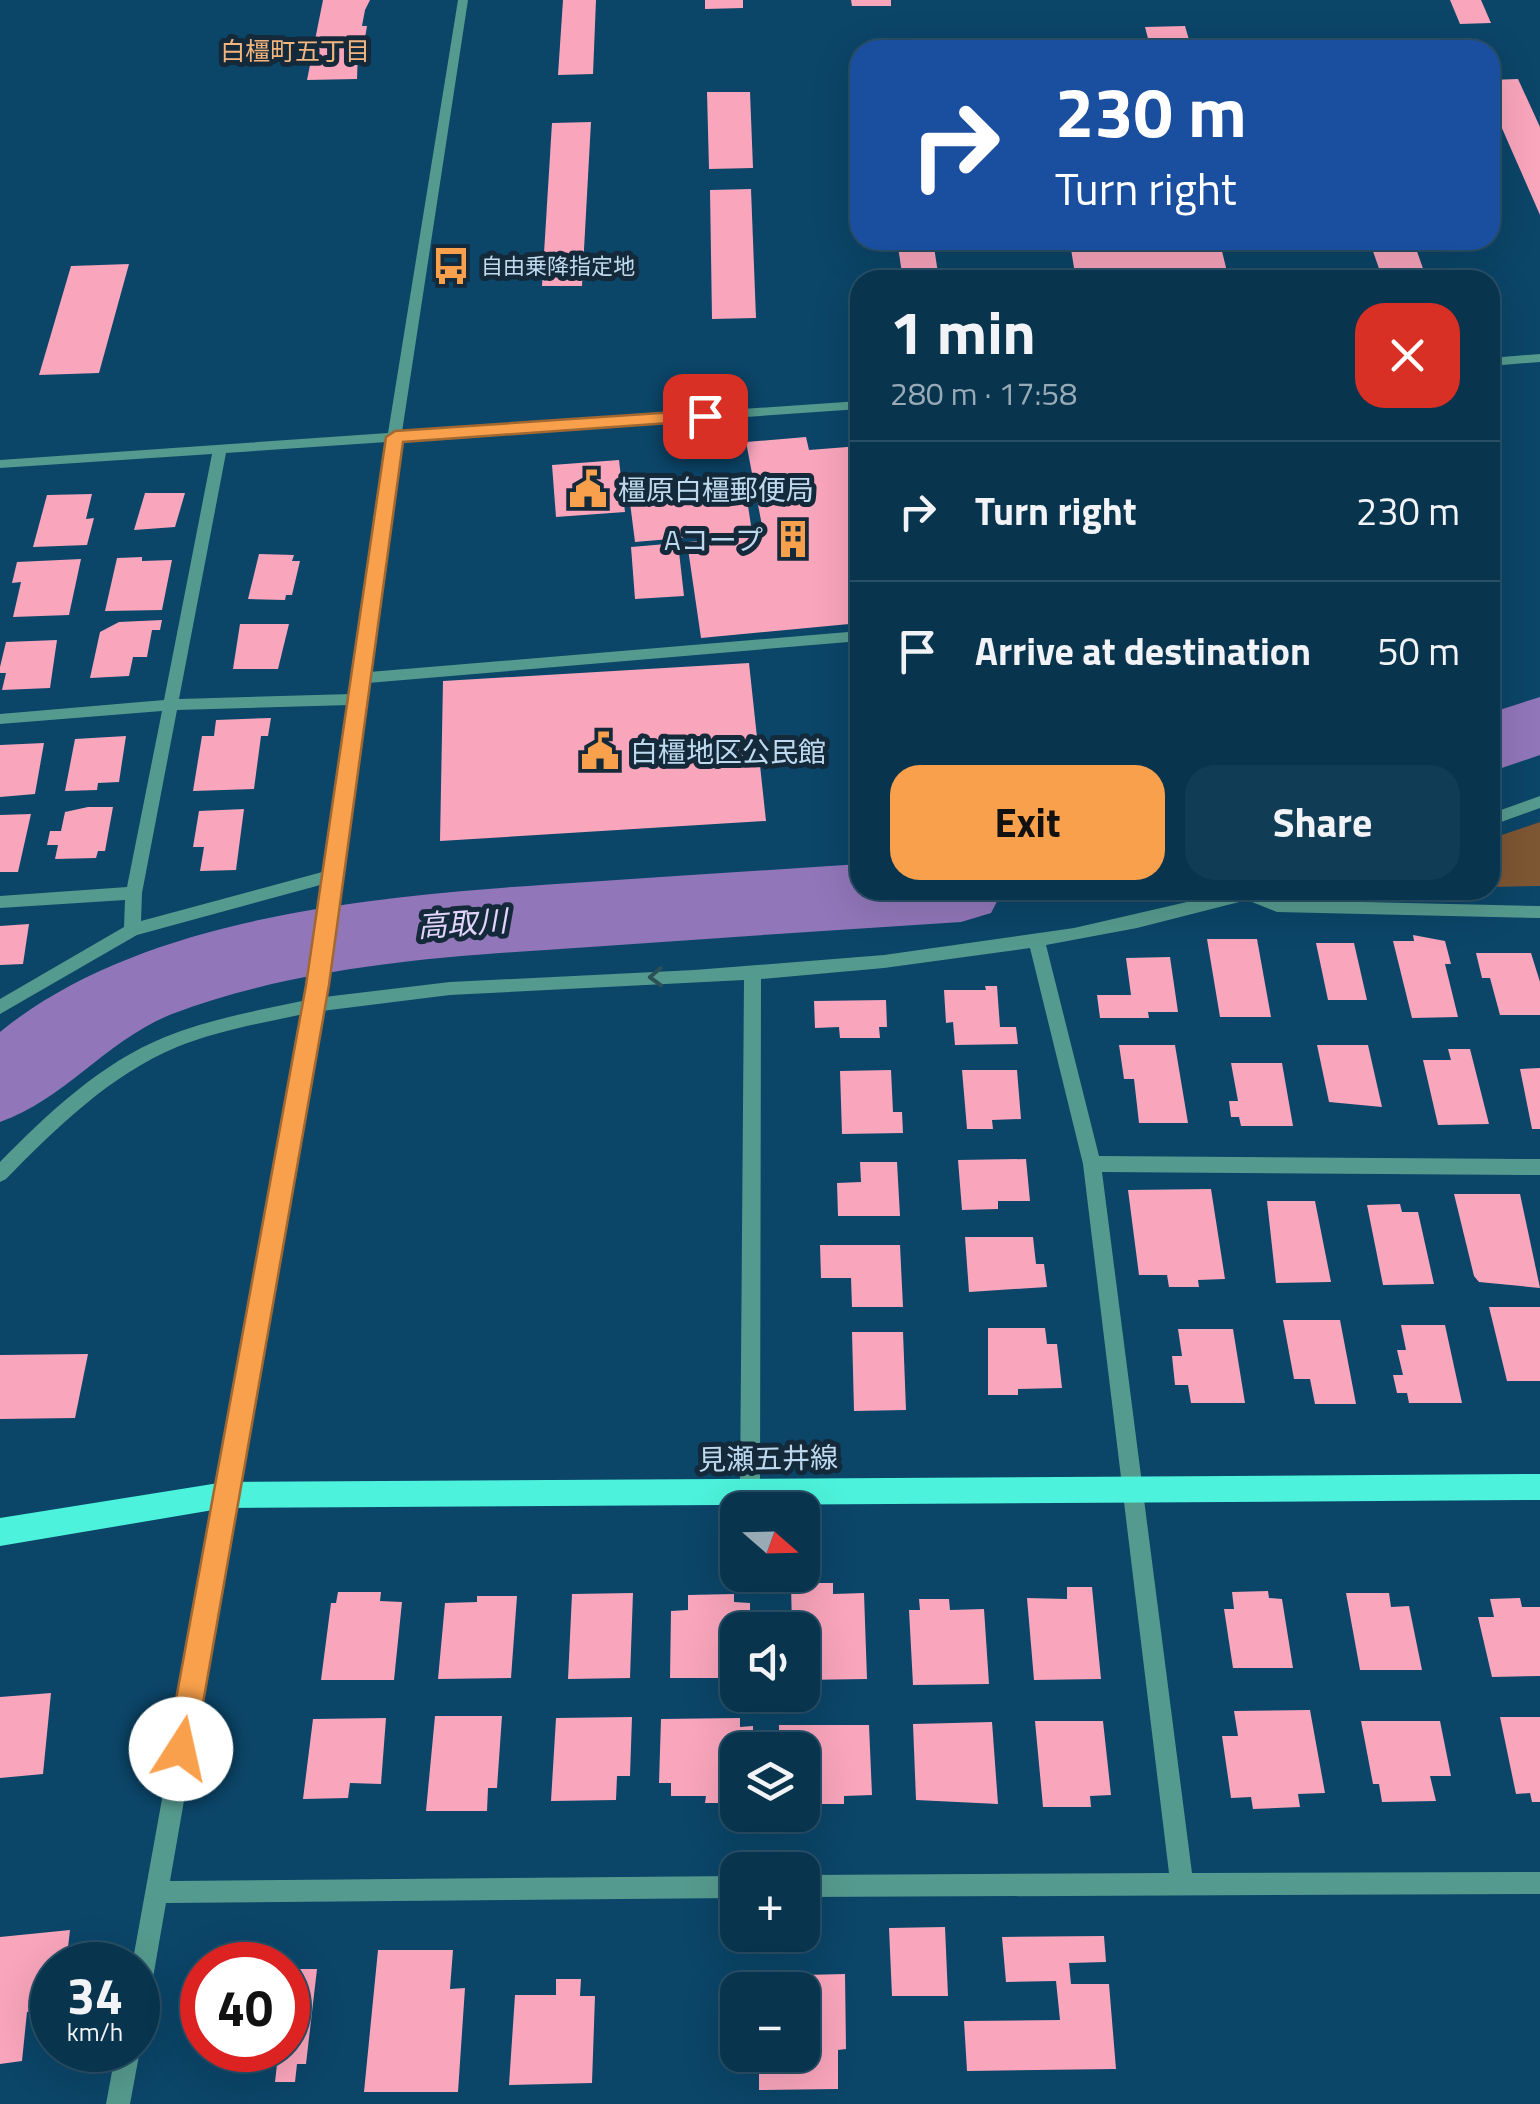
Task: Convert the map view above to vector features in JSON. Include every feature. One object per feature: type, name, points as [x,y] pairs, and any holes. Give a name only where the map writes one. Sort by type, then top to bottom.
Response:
[{"type":"main road","name":"見瀬五井線","points":[[0,1532],[224,1494],[1540,1487]]},
{"type":"street","points":[[147,1942],[315,995],[356,698],[463,0]]},
{"type":"street","points":[[1500,361],[1540,358]]},
{"type":"street","points":[[0,464],[850,406]]},
{"type":"street","points":[[132,930],[134,893],[220,450]]},
{"type":"street","points":[[359,678],[850,637]]},
{"type":"street","points":[[0,719],[356,698]]},
{"type":"street","points":[[1500,816],[1540,802]]},
{"type":"street","points":[[0,1007],[132,930],[333,874]]},
{"type":"street","points":[[0,902],[134,893]]},
{"type":"street","points":[[0,1174],[58,1114],[140,1056],[315,995],[753,974],[1037,942],[1220,900]]},
{"type":"street","points":[[1268,900],[1277,906],[1540,912]]},
{"type":"street","points":[[1037,942],[1092,1164],[1182,1883]]},
{"type":"street","points":[[750,1490],[753,974]]},
{"type":"street","points":[[1092,1164],[1540,1167]]},
{"type":"street","points":[[820,1886],[1540,1883]]},
{"type":"street","points":[[156,1892],[720,1887]]},
{"type":"street","points":[[118,2104],[124,2072]]},
{"type":"shaded area","points":[[1540,822],[1540,886],[1500,887],[1500,836]]},
{"type":"building","points":[[323,0],[370,0],[362,26],[367,26],[363,50],[358,51],[357,79],[307,80]]},
{"type":"building","points":[[563,0],[596,0],[593,74],[558,75]]},
{"type":"building","points":[[705,0],[743,0],[743,8],[705,9]]},
{"type":"building","points":[[851,0],[891,0],[891,6],[852,6]]},
{"type":"building","points":[[1450,0],[1481,0],[1491,23],[1460,24]]},
{"type":"building","points":[[1185,26],[1189,40],[1148,40],[1145,27]]},
{"type":"building","points":[[1518,79],[1540,127],[1540,215],[1500,124],[1500,80]]},
{"type":"building","points":[[707,92],[750,92],[753,168],[709,169]]},
{"type":"building","points":[[591,122],[582,286],[542,286],[552,123]]},
{"type":"building","points":[[751,189],[756,318],[712,319],[710,190]]},
{"type":"building","points":[[898,250],[934,250],[938,270],[902,270]]},
{"type":"building","points":[[1071,250],[1222,250],[1227,270],[1074,270]]},
{"type":"building","points":[[1373,250],[1417,250],[1424,270],[1380,270]]},
{"type":"building","points":[[129,264],[99,373],[39,375],[71,266]]},
{"type":"building","name":"Aコープ","points":[[806,437],[809,450],[850,447],[850,624],[701,638],[687,542],[764,536],[746,442]]},
{"type":"building","name":"橿原白橿郵便局","points":[[619,460],[625,512],[556,517],[552,465]]},
{"type":"building","points":[[745,486],[752,532],[635,542],[629,495]]},
{"type":"building","points":[[145,493],[185,493],[175,527],[134,530]]},
{"type":"building","points":[[92,494],[86,519],[94,518],[87,545],[33,547],[47,495]]},
{"type":"building","points":[[678,543],[684,596],[635,599],[631,547]]},
{"type":"building","points":[[259,554],[294,555],[292,561],[300,561],[292,595],[286,595],[285,600],[248,599]]},
{"type":"building","points":[[142,557],[142,561],[172,560],[162,610],[105,611],[117,558]]},
{"type":"building","points":[[81,559],[69,615],[13,617],[21,582],[12,583],[17,562]]},
{"type":"building","points":[[162,620],[160,630],[152,630],[147,657],[133,657],[129,676],[90,678],[100,632],[119,622]]},
{"type":"building","points":[[240,624],[289,624],[278,669],[233,669]]},
{"type":"building","points":[[57,640],[50,688],[2,690],[6,673],[0,673],[0,667],[6,642]]},
{"type":"building","name":"白橿地区公民館","points":[[749,663],[766,821],[440,841],[443,681]]},
{"type":"building","points":[[271,718],[268,736],[261,736],[254,789],[193,791],[202,736],[214,736],[216,720]]},
{"type":"building","points":[[126,736],[119,782],[98,783],[97,790],[65,791],[75,739]]},
{"type":"building","points":[[44,743],[35,794],[0,797],[0,745]]},
{"type":"building","points":[[113,807],[105,851],[98,851],[96,858],[55,859],[58,845],[47,845],[50,831],[61,831],[65,812]]},
{"type":"building","points":[[244,809],[236,870],[200,871],[204,847],[193,847],[199,811]]},
{"type":"building","points":[[31,814],[18,872],[0,872],[0,815]]},
{"type":"building","points":[[29,924],[23,964],[0,965],[0,926]]},
{"type":"building","points":[[1413,935],[1445,941],[1451,964],[1445,964],[1458,1017],[1412,1018],[1393,941],[1414,941]]},
{"type":"building","points":[[1207,939],[1257,939],[1271,1017],[1220,1017]]},
{"type":"building","points":[[1316,943],[1354,943],[1367,1000],[1328,1000]]},
{"type":"building","points":[[1476,953],[1531,953],[1540,982],[1540,1015],[1500,1015],[1490,978],[1482,978]]},
{"type":"building","points":[[1170,957],[1178,1012],[1148,1012],[1149,1018],[1100,1018],[1097,995],[1131,995],[1126,958]]},
{"type":"building","points":[[985,986],[997,986],[1000,1027],[1016,1027],[1018,1044],[955,1045],[953,1022],[946,1023],[944,990],[986,990]]},
{"type":"building","points":[[886,1000],[887,1027],[879,1027],[880,1038],[840,1038],[839,1027],[815,1028],[814,1001]]},
{"type":"building","points":[[1119,1045],[1175,1045],[1188,1123],[1139,1123],[1134,1079],[1124,1079]]},
{"type":"building","points":[[1317,1045],[1368,1045],[1382,1107],[1329,1102]]},
{"type":"building","points":[[1448,1049],[1470,1049],[1489,1124],[1438,1125],[1423,1060],[1451,1060]]},
{"type":"building","points":[[1231,1063],[1282,1063],[1293,1126],[1241,1126],[1239,1117],[1231,1117],[1229,1101],[1238,1101]]},
{"type":"building","points":[[1540,1068],[1540,1129],[1532,1129],[1520,1069]]},
{"type":"building","points":[[891,1070],[893,1112],[902,1112],[903,1133],[842,1134],[840,1071]]},
{"type":"building","points":[[962,1070],[1017,1070],[1021,1119],[992,1120],[993,1129],[967,1129]]},
{"type":"building","points":[[1026,1159],[1030,1201],[998,1201],[998,1209],[962,1210],[958,1160]]},
{"type":"building","points":[[860,1162],[897,1162],[900,1216],[838,1216],[837,1183],[861,1182]]},
{"type":"building","points":[[1211,1189],[1225,1279],[1198,1280],[1199,1287],[1169,1287],[1167,1275],[1139,1275],[1128,1190]]},
{"type":"building","points":[[1454,1194],[1520,1194],[1540,1288],[1479,1282],[1474,1276]]},
{"type":"building","points":[[1267,1201],[1315,1201],[1331,1282],[1276,1283]]},
{"type":"building","points":[[1400,1204],[1402,1212],[1418,1212],[1434,1284],[1383,1285],[1367,1205]]},
{"type":"building","points":[[965,1237],[1033,1237],[1036,1264],[1044,1264],[1047,1287],[969,1292]]},
{"type":"building","points":[[820,1245],[900,1245],[903,1307],[852,1307],[851,1278],[821,1278]]},
{"type":"building","points":[[1489,1307],[1540,1307],[1540,1381],[1507,1381]]},
{"type":"building","points":[[1283,1320],[1340,1320],[1356,1404],[1315,1404],[1310,1379],[1294,1379]]},
{"type":"building","points":[[1401,1325],[1445,1325],[1462,1403],[1409,1403],[1407,1393],[1397,1393],[1393,1375],[1403,1375],[1397,1350],[1406,1350]]},
{"type":"building","points":[[988,1328],[1045,1328],[1047,1344],[1057,1344],[1062,1388],[1018,1389],[1018,1395],[988,1395]]},
{"type":"building","points":[[1178,1329],[1233,1329],[1245,1403],[1191,1403],[1188,1385],[1175,1385],[1172,1356],[1182,1356]]},
{"type":"building","points":[[852,1332],[903,1332],[906,1410],[854,1411]]},
{"type":"building","points":[[88,1354],[75,1418],[0,1419],[0,1355]]},
{"type":"building","points":[[820,1583],[833,1583],[833,1594],[864,1593],[867,1679],[820,1680],[820,1612],[792,1612],[791,1592],[820,1592]]},
{"type":"building","points":[[1067,1587],[1092,1587],[1101,1679],[1034,1680],[1027,1598],[1067,1599]]},
{"type":"building","points":[[1268,1591],[1269,1598],[1282,1599],[1293,1668],[1233,1668],[1224,1609],[1234,1609],[1232,1592]]},
{"type":"building","points":[[338,1592],[381,1592],[380,1601],[402,1602],[394,1680],[321,1680],[331,1603],[336,1603]]},
{"type":"building","points":[[633,1593],[630,1678],[568,1679],[572,1594]]},
{"type":"building","points":[[1346,1593],[1389,1593],[1391,1607],[1409,1606],[1422,1670],[1360,1670]]},
{"type":"building","points":[[734,1594],[734,1602],[750,1603],[750,1612],[720,1612],[720,1678],[670,1678],[671,1611],[688,1610],[688,1595]]},
{"type":"building","points":[[477,1596],[517,1596],[511,1678],[438,1679],[445,1603],[477,1602]]},
{"type":"building","points":[[1520,1598],[1522,1607],[1540,1607],[1540,1676],[1492,1677],[1478,1617],[1494,1617],[1490,1599]]},
{"type":"building","points":[[919,1599],[949,1599],[950,1610],[984,1609],[989,1684],[913,1685],[909,1610],[920,1610]]},
{"type":"building","points":[[51,1693],[43,1774],[0,1778],[0,1697]]},
{"type":"building","points":[[1310,1710],[1325,1793],[1298,1794],[1300,1807],[1253,1809],[1251,1797],[1231,1798],[1222,1736],[1238,1736],[1234,1711]]},
{"type":"building","points":[[435,1716],[502,1716],[497,1788],[488,1788],[487,1811],[426,1811]]},
{"type":"building","points":[[632,1717],[630,1776],[617,1776],[616,1800],[551,1801],[556,1718]]},
{"type":"building","points":[[1500,1717],[1540,1717],[1540,1802],[1532,1802],[1530,1793],[1516,1794]]},
{"type":"building","points":[[386,1718],[381,1784],[350,1783],[348,1798],[303,1799],[313,1719]]},
{"type":"building","points":[[740,1718],[740,1727],[753,1726],[753,1732],[720,1732],[720,1803],[705,1803],[706,1796],[671,1796],[671,1783],[659,1783],[661,1719]]},
{"type":"building","points":[[1035,1721],[1103,1721],[1111,1795],[1090,1796],[1091,1807],[1043,1807]]},
{"type":"building","points":[[1361,1721],[1440,1721],[1451,1776],[1430,1776],[1436,1801],[1382,1802],[1379,1784],[1373,1784]]},
{"type":"building","points":[[992,1722],[998,1804],[916,1800],[913,1724]]},
{"type":"building","points":[[779,1725],[869,1725],[872,1795],[844,1796],[844,1804],[820,1804],[820,1732],[779,1732]]},
{"type":"building","points":[[945,1927],[948,1996],[892,1996],[889,1928]]},
{"type":"building","points":[[70,1930],[69,1942],[30,1942],[30,2012],[22,2061],[0,2064],[0,1937]]},
{"type":"building","points":[[1104,1936],[1106,1962],[1069,1963],[1071,1984],[1109,1984],[1116,2069],[967,2071],[964,2021],[1060,2020],[1056,1981],[1006,1982],[1002,1937]]},
{"type":"building","points":[[378,1950],[453,1950],[450,1989],[465,1988],[458,2092],[364,2092]]},
{"type":"building","points":[[310,1969],[317,1969],[310,2029]]},
{"type":"building","points":[[845,1974],[846,2049],[838,2050],[838,2089],[759,2090],[759,2072],[820,2072],[820,1975]]},
{"type":"building","points":[[556,1979],[581,1979],[580,1996],[595,1996],[592,2083],[509,2085],[515,1995],[556,1995]]},
{"type":"building","points":[[276,2072],[296,2072],[295,2082],[275,2082]]},
{"type":"waterway","name":"高取川","points":[[1500,739],[1540,725]]},
{"type":"waterway","name":"高取川","points":[[0,1085],[52,1041],[141,989],[252,957],[408,926],[850,897]]},
{"type":"place","name":"自由乗降指定地","points":[[451,266]]},
{"type":"place","name":"橿原白橿郵便局","points":[[588,489]]},
{"type":"place","name":"Aコープ","points":[[793,539]]},
{"type":"place","name":"白橿地区公民館","points":[[600,751]]},
{"type":"district","name":"白橿町五丁目","points":[[295,51]]},
{"type":"route","points":[[181,1749],[318,985],[395,437],[705,416]]}]
